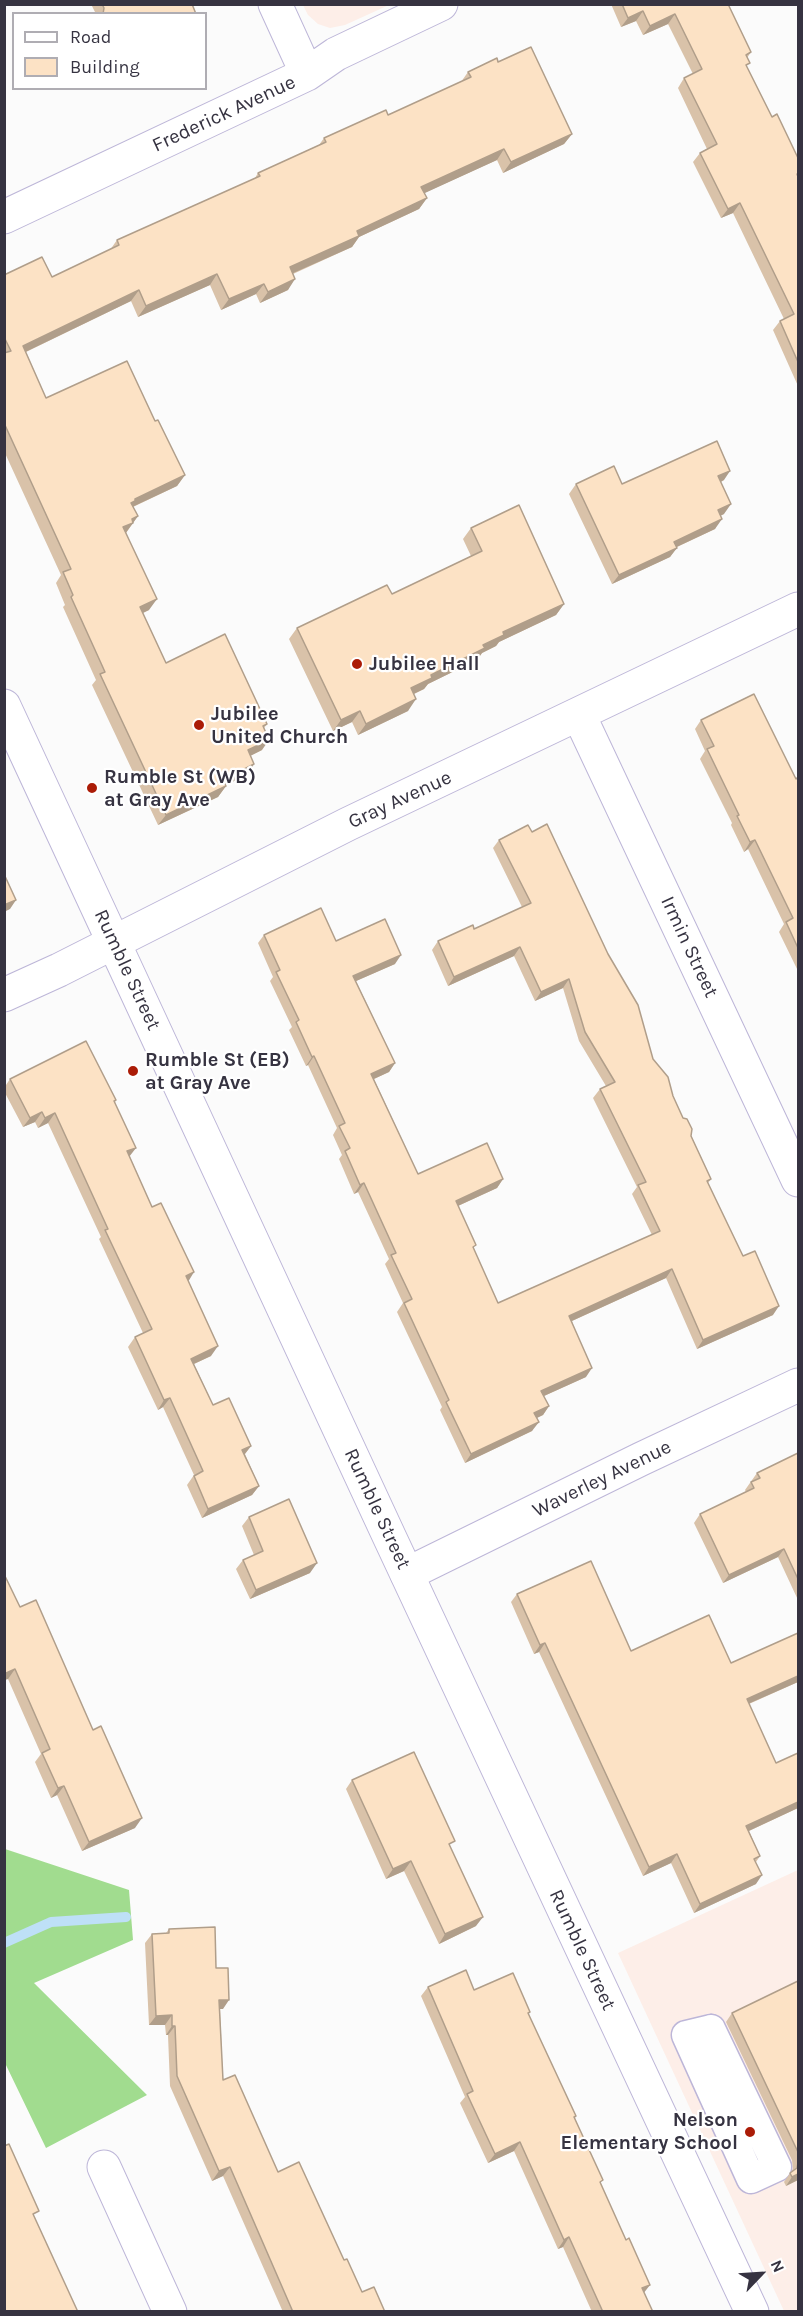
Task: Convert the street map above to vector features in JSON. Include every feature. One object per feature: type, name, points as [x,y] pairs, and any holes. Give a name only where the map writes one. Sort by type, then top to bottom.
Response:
[{"type":"street","points":[[275,4],[307,74]]},
{"type":"street","name":"Frederick Avenue","points":[[4,217],[307,74],[336,54],[441,4]]},
{"type":"street","name":"Gray Avenue","points":[[4,995],[348,824],[798,609]]},
{"type":"street","name":"Rumble Street","points":[[4,706],[752,2312]]},
{"type":"street","name":"Irmin Street","points":[[579,715],[798,1180]]},
{"type":"street","name":"Waverley Avenue","points":[[407,1574],[798,1385]]},
{"type":"street","points":[[711,2029],[777,2167],[751,2179],[686,2035],[711,2029]]},
{"type":"street","points":[[104,2168],[170,2312]]},
{"type":"shaded area","points":[[303,5],[389,5],[345,25],[330,28],[318,24],[308,15]]},
{"type":"shaded area","name":"Nelson Elementary School","points":[[798,1870],[798,2311],[784,2311],[618,1953]]},
{"type":"green space","points":[[5,1849],[129,1890],[133,1940],[34,1983],[147,2095],[46,2148],[5,2063]]},
{"type":"building","points":[[102,4],[192,4],[195,12],[103,12]]},
{"type":"building","points":[[622,4],[728,4],[751,52],[746,55],[750,63],[746,65],[772,117],[777,114],[798,158],[798,362],[780,321],[794,314],[740,203],[728,209],[700,153],[717,144],[684,78],[702,69],[675,14],[650,26],[643,11],[628,18]]},
{"type":"building","points":[[531,47],[572,134],[511,162],[504,149],[421,187],[427,198],[357,231],[359,236],[290,267],[295,279],[268,292],[264,284],[229,299],[217,274],[146,306],[139,290],[23,346],[46,398],[127,361],[155,421],[158,420],[185,475],[131,503],[138,516],[132,519],[133,523],[123,527],[157,599],[140,607],[166,663],[225,634],[267,724],[263,726],[269,740],[248,750],[254,764],[223,780],[226,786],[166,815],[100,674],[105,672],[71,597],[73,595],[63,572],[71,569],[4,423],[4,353],[11,351],[4,337],[4,275],[42,257],[52,277],[119,245],[117,240],[260,176],[258,173],[326,142],[324,138],[386,110],[388,115],[471,77],[468,72],[497,58],[498,62]]},
{"type":"building","points":[[717,441],[730,471],[718,476],[731,504],[718,510],[722,519],[674,542],[677,548],[619,575],[576,484],[614,466],[622,484]]},
{"type":"building","points":[[519,505],[564,604],[503,632],[504,635],[483,645],[485,648],[431,675],[432,678],[411,688],[416,699],[366,724],[360,711],[341,720],[297,628],[387,585],[392,594],[482,551],[471,528]]},
{"type":"building","points":[[754,694],[796,779],[798,777],[798,948],[786,922],[793,918],[755,840],[750,842],[737,816],[739,815],[707,749],[714,746],[701,720]]},
{"type":"building","points":[[547,824],[608,954],[638,1005],[653,1059],[668,1077],[673,1096],[683,1118],[687,1119],[692,1129],[691,1136],[711,1179],[707,1181],[743,1256],[755,1251],[779,1306],[703,1340],[672,1269],[569,1316],[592,1368],[541,1391],[549,1406],[534,1413],[539,1422],[471,1454],[404,1303],[412,1299],[391,1255],[396,1253],[364,1183],[360,1185],[345,1151],[350,1148],[339,1126],[345,1123],[296,1022],[299,1020],[276,972],[280,970],[264,935],[321,908],[336,941],[385,919],[401,955],[353,976],[395,1063],[371,1074],[418,1174],[487,1143],[503,1179],[456,1201],[498,1303],[660,1231],[638,1185],[646,1182],[600,1089],[615,1082],[585,1032],[569,979],[541,992],[520,947],[454,977],[438,941],[473,925],[474,929],[531,903],[499,840],[528,825],[532,832]]},
{"type":"building","points":[[4,874],[16,900],[4,905]]},
{"type":"building","points":[[86,1041],[116,1100],[114,1101],[136,1148],[127,1151],[152,1207],[161,1203],[194,1272],[186,1276],[218,1346],[191,1359],[213,1405],[229,1398],[251,1446],[242,1450],[259,1486],[208,1509],[194,1476],[203,1471],[170,1398],[164,1400],[135,1337],[152,1329],[105,1230],[108,1229],[55,1113],[45,1118],[42,1112],[30,1118],[10,1079]]},
{"type":"building","points":[[798,1453],[798,1579],[784,1549],[729,1575],[700,1514],[754,1488],[751,1482],[760,1478],[757,1473]]},
{"type":"building","points":[[289,1499],[317,1563],[256,1590],[243,1560],[263,1551],[249,1517]]},
{"type":"building","points":[[591,1561],[631,1651],[709,1615],[731,1663],[798,1633],[798,1676],[747,1699],[776,1763],[798,1753],[798,1802],[746,1826],[760,1856],[754,1859],[762,1875],[700,1904],[677,1854],[649,1867],[545,1643],[540,1645],[517,1594]]},
{"type":"building","points":[[4,1574],[20,1607],[36,1600],[93,1730],[101,1726],[142,1818],[89,1842],[64,1786],[58,1788],[42,1753],[50,1749],[15,1669],[4,1674]]},
{"type":"building","points":[[414,1752],[455,1841],[449,1844],[483,1917],[445,1934],[411,1861],[393,1869],[352,1780]]},
{"type":"building","points":[[215,1927],[216,1968],[228,1968],[229,2000],[219,2000],[223,2080],[235,2075],[278,2172],[299,2162],[344,2260],[347,2259],[362,2292],[374,2287],[385,2312],[293,2312],[230,2167],[219,2171],[177,2076],[175,2026],[172,2026],[172,2015],[156,2016],[152,1934],[169,1933],[169,1929]]},
{"type":"building","points":[[466,1970],[474,1990],[513,1973],[530,2012],[528,2013],[603,2180],[600,2182],[626,2240],[629,2238],[650,2285],[642,2288],[653,2312],[603,2312],[569,2237],[564,2240],[520,2142],[495,2154],[467,2094],[473,2091],[428,1987]]},
{"type":"building","points":[[798,1981],[798,2152],[732,2013]]},
{"type":"building","points":[[9,2144],[39,2211],[33,2214],[78,2312],[4,2312],[4,2146]]},
{"type":"building","points":[[798,2163],[798,2174],[792,2177],[790,2173],[797,2168]]},
{"type":"waterway","points":[[4,1943],[51,1922],[126,1917]]},
{"type":"place","name":"Jubilee Hall","points":[[357,664]]},
{"type":"place","name":"Jubilee United Church","points":[[199,725]]},
{"type":"place","name":"Rumble St (WB) at Gray Ave","points":[[92,788]]},
{"type":"place","name":"Rumble St (EB) at Gray Ave","points":[[133,1071]]},
{"type":"place","name":"Nelson Elementary School","points":[[750,2132]]}]
